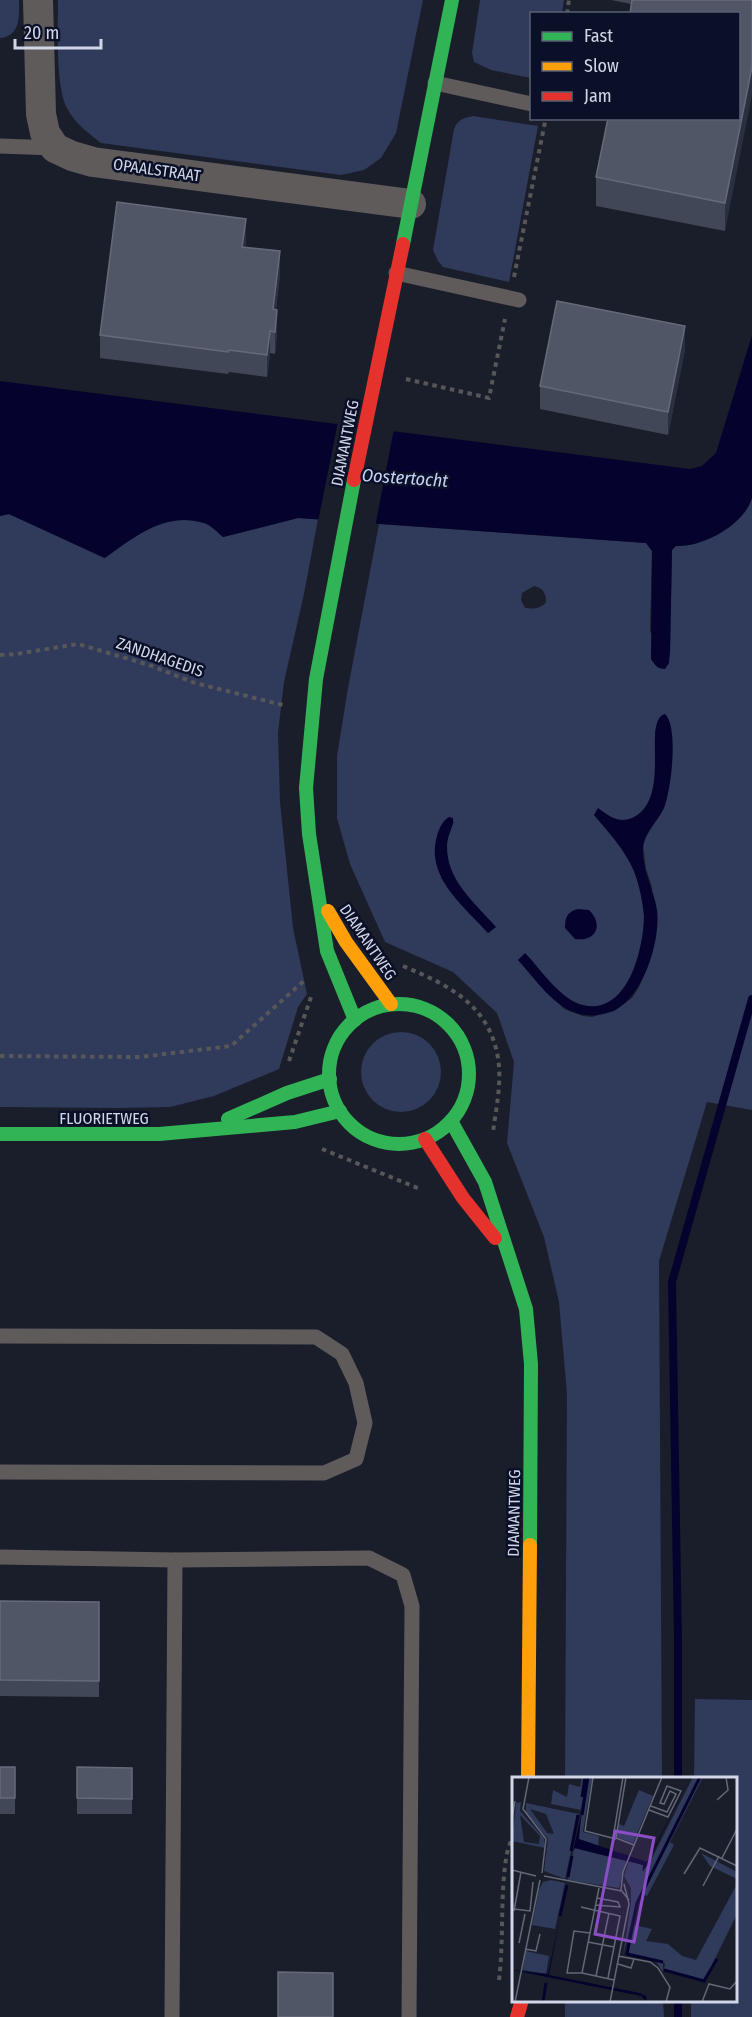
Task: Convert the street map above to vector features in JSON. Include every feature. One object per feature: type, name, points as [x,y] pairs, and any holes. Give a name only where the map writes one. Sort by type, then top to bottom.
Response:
[{"type":"street","points":[[38,0],[41,114],[45,133],[55,148]]},
{"type":"street","name":"DIAMANTWEG","points":[[355,1020],[327,951],[308,822],[306,788],[311,712],[368,407],[452,0]]},
{"type":"street","name":"OPAALSTRAAT","points":[[55,148],[93,162],[411,204]]},
{"type":"street","name":"DIAMANTWEG","points":[[319,897],[346,942],[391,1004]]},
{"type":"street","points":[[391,1004],[412,1005],[432,1012],[449,1024],[462,1042],[468,1062],[469,1083],[463,1103],[451,1121],[425,1139],[410,1143],[378,1140],[350,1124],[340,1111],[333,1095],[330,1078],[333,1052],[346,1029],[355,1020],[372,1010],[391,1004]]},
{"type":"street","name":"FLUORIETWEG","points":[[207,1129],[287,1093],[330,1078]]},
{"type":"street","name":"FLUORIETWEG","points":[[0,1134],[159,1134],[295,1122],[340,1111]]},
{"type":"street","name":"DIAMANTWEG","points":[[451,1121],[484,1182],[526,1309],[531,1364],[528,1777]]},
{"type":"street","name":"DIAMANTWEG","points":[[425,1139],[463,1198],[506,1251]]},
{"type":"lane","points":[[435,83],[530,104]]},
{"type":"lane","points":[[0,146],[55,148]]},
{"type":"lane","points":[[396,273],[519,300]]},
{"type":"lane","points":[[0,1336],[316,1337],[342,1354],[356,1383],[365,1423],[356,1459],[324,1473],[0,1472]]},
{"type":"lane","points":[[0,1557],[175,1560],[369,1558],[403,1575],[412,1606],[409,2017]]},
{"type":"lane","points":[[172,2017],[175,1560]]},
{"type":"path","name":"ZANDHAGEDIS","points":[[0,655],[78,644],[149,665],[195,683],[311,712]]},
{"type":"path","points":[[399,964],[442,982],[482,1016],[492,1037],[498,1059],[498,1086],[493,1133]]},
{"type":"path","points":[[0,1056],[140,1057],[231,1046],[310,976]]},
{"type":"path","points":[[286,1067],[312,994]]},
{"type":"path","points":[[320,1148],[426,1192]]},
{"type":"path","points":[[499,1982],[503,1950],[506,1858],[512,1837]]},
{"type":"shaded area","points":[[0,0],[19,0],[19,19],[12,33],[0,38]]},
{"type":"shaded area","points":[[58,0],[423,0],[396,133],[381,158],[364,170],[341,175],[101,143],[75,120],[64,100],[58,57]]},
{"type":"shaded area","points":[[480,0],[564,0],[562,12],[530,12],[530,78],[491,70],[474,62],[472,53]]},
{"type":"shaded area","points":[[473,116],[538,126],[509,282],[443,267],[433,250],[454,129],[459,121]]},
{"type":"shaded area","points":[[752,498],[752,1110],[707,1102],[659,1261],[662,1777],[565,1777],[567,1394],[559,1302],[544,1237],[507,1143],[514,1062],[497,1013],[453,972],[385,942],[350,864],[337,818],[337,756],[379,524],[646,543],[652,551],[650,632],[670,651],[672,550],[676,546],[698,543],[710,538],[741,517]],"holes":[[[534,586],[540,588],[546,602],[537,608],[525,608],[521,600],[522,593]],[[655,729],[672,763],[664,807],[643,845],[646,869],[652,887],[648,965],[632,998],[614,1011],[592,1017],[583,1016],[564,1009],[518,960],[526,954],[559,991],[583,1005],[599,1006],[612,1000],[630,977],[637,961],[643,929],[643,904],[638,881],[626,856],[594,815],[599,809],[612,817],[626,820],[636,816],[645,808],[654,788],[656,776]],[[449,817],[454,822],[448,838],[447,853],[450,867],[464,892],[495,927],[489,933],[441,878]]]},
{"type":"shaded area","points":[[9,514],[104,558],[151,528],[176,520],[204,523],[223,537],[298,518],[318,519],[284,682],[278,733],[280,802],[293,928],[307,994],[298,1007],[279,1069],[214,1096],[170,1107],[0,1107],[0,516]]},
{"type":"shaded area","points":[[401,1032],[416,1035],[429,1044],[438,1057],[441,1072],[438,1087],[429,1100],[416,1109],[401,1112],[386,1109],[373,1100],[364,1087],[361,1072],[364,1057],[373,1044],[386,1035]]},
{"type":"shaded area","points":[[695,1699],[752,1700],[752,2017],[691,2017],[691,2002],[737,2002],[737,1777],[694,1777]]},
{"type":"shaded area","points":[[565,2002],[663,2002],[664,2017],[565,2017]]},
{"type":"water","name":"Oostertocht","points":[[752,335],[752,498],[748,508],[732,525],[698,543],[676,546],[672,550],[670,651],[669,663],[665,669],[655,665],[651,659],[652,551],[646,543],[298,518],[223,537],[204,523],[176,520],[151,528],[105,558],[9,514],[0,516],[0,381],[690,469],[702,466],[716,453]]},
{"type":"water","points":[[665,714],[672,732],[673,745],[669,788],[664,808],[647,835],[643,847],[644,865],[657,910],[656,938],[652,953],[640,984],[621,1006],[610,1012],[594,1015],[581,1014],[568,1010],[557,1002],[518,960],[525,953],[559,991],[582,1005],[598,1006],[611,1001],[622,991],[637,961],[644,916],[634,871],[611,835],[594,815],[598,808],[612,817],[626,820],[636,816],[646,806],[652,792],[656,729],[659,719]]},
{"type":"water","points":[[449,817],[453,818],[447,845],[451,869],[463,890],[496,927],[488,933],[449,890],[437,865],[435,851],[437,836],[443,823]]},
{"type":"water","points":[[578,909],[589,910],[596,921],[596,931],[588,938],[575,939],[565,928],[567,915]]},
{"type":"pier","points":[[338,422],[394,429],[375,527],[318,522]]},
{"type":"building","points":[[632,0],[752,0],[752,67],[725,203],[596,177],[608,120],[740,120],[740,12],[630,12]]},
{"type":"building","points":[[117,202],[246,219],[242,247],[280,251],[273,309],[277,310],[275,332],[270,331],[267,355],[100,335]]},
{"type":"building","points":[[557,301],[685,326],[668,412],[540,386]]},
{"type":"building","points":[[0,1601],[99,1602],[99,1681],[0,1680]]},
{"type":"building","points":[[0,1767],[15,1767],[15,1798],[0,1798]]},
{"type":"building","points":[[77,1767],[132,1768],[132,1799],[77,1798]]},
{"type":"building","points":[[278,1972],[333,1973],[333,2017],[278,2017]]},
{"type":"waterway","points":[[678,1777],[672,1282],[752,999]]},
{"type":"waterway","points":[[678,2002],[678,2017]]},
{"type":"traffic: fast","points":[[403,244],[452,0]]},
{"type":"traffic: fast","points":[[354,480],[316,679],[306,788],[309,834],[327,951],[355,1020]]},
{"type":"traffic: fast","points":[[399,1004],[426,1010],[438,1016],[448,1025],[457,1035],[463,1047],[469,1074],[463,1101],[457,1113],[448,1123],[438,1132],[426,1138],[399,1144],[372,1138],[360,1132],[350,1123],[341,1113],[335,1101],[329,1074],[335,1047],[341,1035],[350,1025],[360,1016],[372,1010],[399,1004]]},
{"type":"traffic: fast","points":[[228,1119],[287,1093],[330,1079]]},
{"type":"traffic: fast","points":[[0,1134],[159,1134],[295,1122],[340,1111]]},
{"type":"traffic: fast","points":[[451,1121],[485,1182],[526,1309],[531,1364],[530,1545]]},
{"type":"traffic: slow","points":[[328,911],[346,942],[391,1004]]},
{"type":"traffic: slow","points":[[528,1777],[530,1545]]},
{"type":"traffic: jam","points":[[354,480],[403,244]]},
{"type":"traffic: jam","points":[[425,1139],[463,1198],[495,1238]]},
{"type":"traffic: jam","points":[[517,2017],[521,2002]]}]
